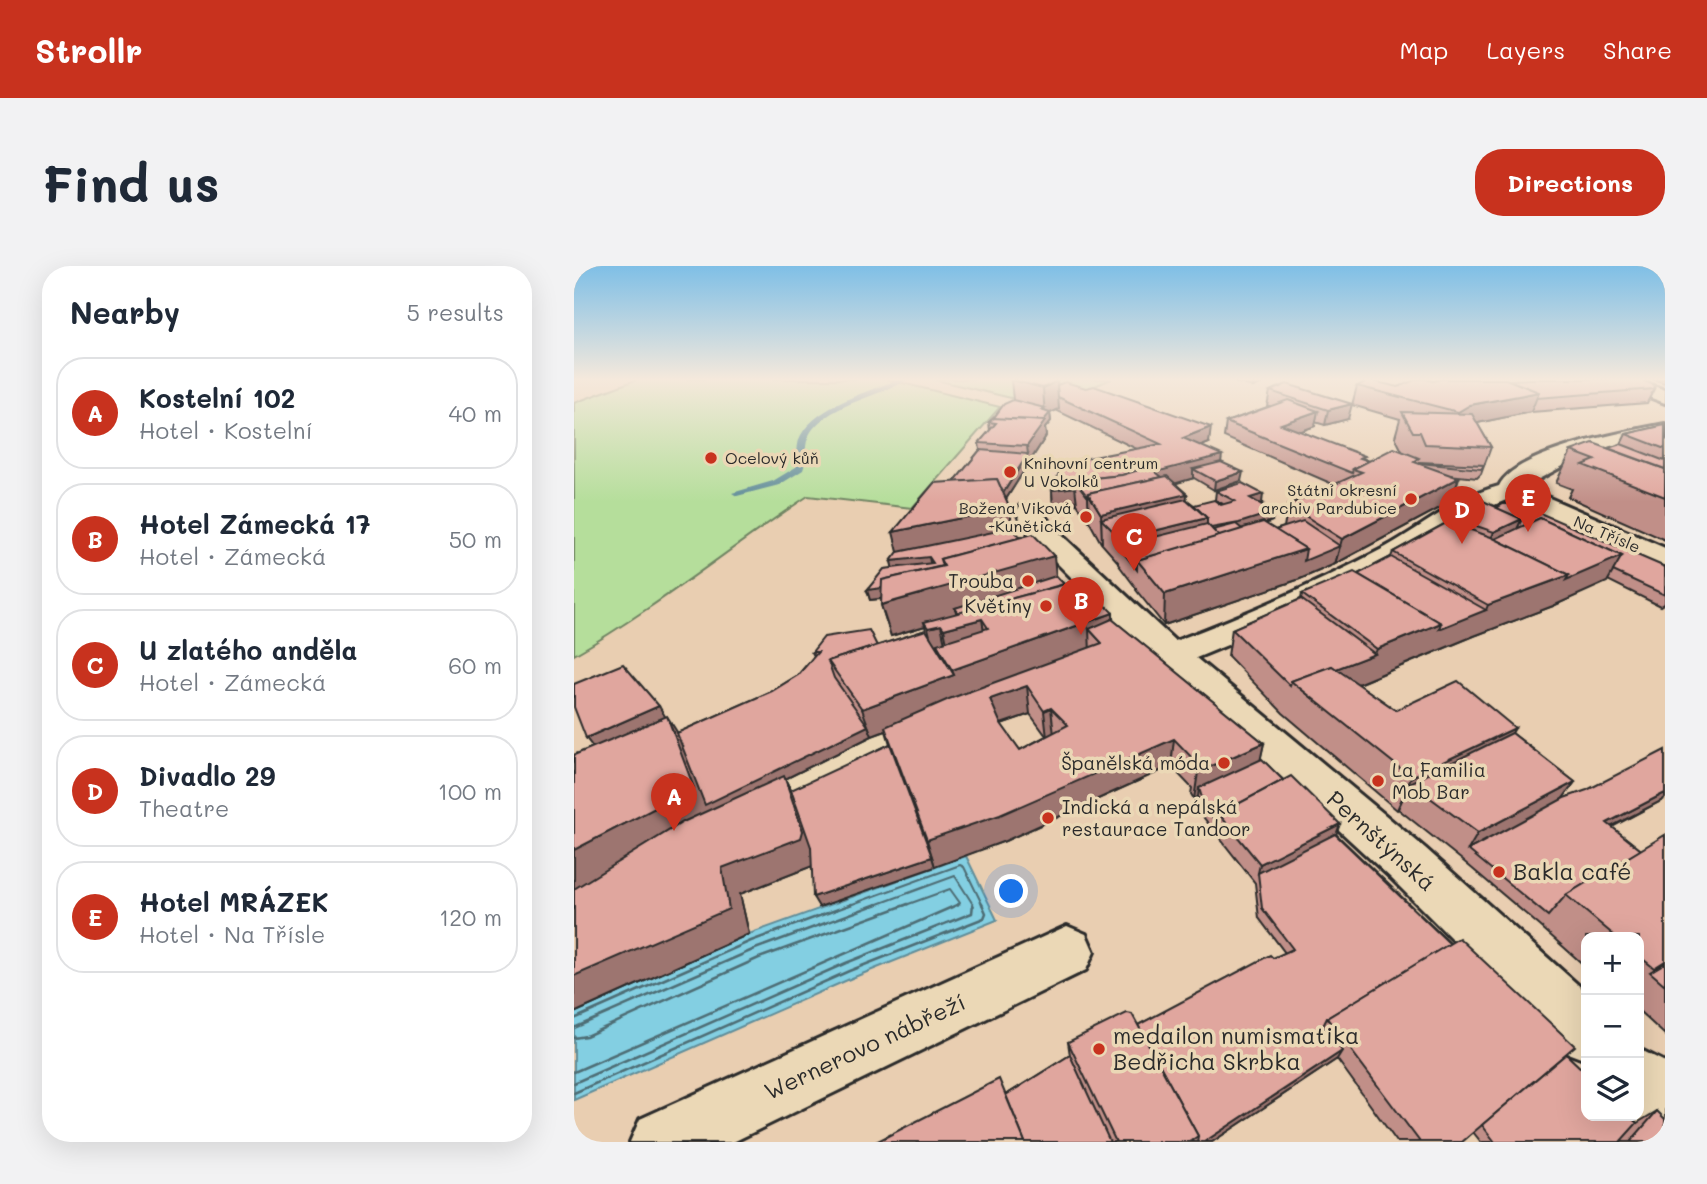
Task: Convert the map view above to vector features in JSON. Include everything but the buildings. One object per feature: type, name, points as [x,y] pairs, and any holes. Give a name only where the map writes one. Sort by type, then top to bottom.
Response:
[{"type":"street","points":[[1171,655],[1324,590],[1397,553],[1490,497],[1511,491],[1512,484],[1530,471],[1567,453],[1597,443],[1665,431]]},
{"type":"street","name":"Na Třísle","points":[[1511,491],[1665,559]]},
{"type":"street","name":"Pernštýnská","points":[[1029,512],[1042,532],[1085,576],[1408,863],[1581,1026]]},
{"type":"street","points":[[748,813],[885,745]]},
{"type":"street","name":"Wernerovo nábřeží","points":[[663,1142],[1067,952]]},
{"type":"street","points":[[1644,1085],[1665,1105]]},
{"type":"green space","points":[[574,420],[989,420],[912,508],[808,496],[634,618],[574,655]]},
{"type":"water","points":[[966,856],[997,920],[852,978],[574,1100],[574,1013],[749,934]]},
{"type":"waterway","points":[[737,493],[776,483],[800,468],[805,435],[819,420]]},
{"type":"place","name":"Ocelový kůň","points":[[711,458]]},
{"type":"place","name":"Knihovní centrum U Vokolků","points":[[1010,472]]},
{"type":"place","name":"Státní okresní archiv Pardubice","points":[[1411,499]]},
{"type":"place","name":"Božena Viková -Kunětická","points":[[1086,517]]},
{"type":"place","name":"Hotel MRÁZEK","points":[[1528,532]]},
{"type":"place","name":"Divadlo 29","points":[[1462,544]]},
{"type":"place","name":"U zlatého anděla","points":[[1134,571]]},
{"type":"place","name":"Trouba","points":[[1028,581]]},
{"type":"place","name":"Květiny","points":[[1046,606]]},
{"type":"place","name":"Hotel Zámecká 17","points":[[1081,635]]},
{"type":"place","name":"Španělská móda","points":[[1224,763]]},
{"type":"place","name":"La Familia Mob Bar","points":[[1378,781]]},
{"type":"place","name":"Indická a nepálská restaurace Tandoor","points":[[1048,818]]},
{"type":"place","name":"Kostelní 102","points":[[674,831]]},
{"type":"place","name":"Bakla café","points":[[1499,872]]},
{"type":"place","name":"medailon numismatika Bedřicha Skrbka","points":[[1099,1049]]}]
